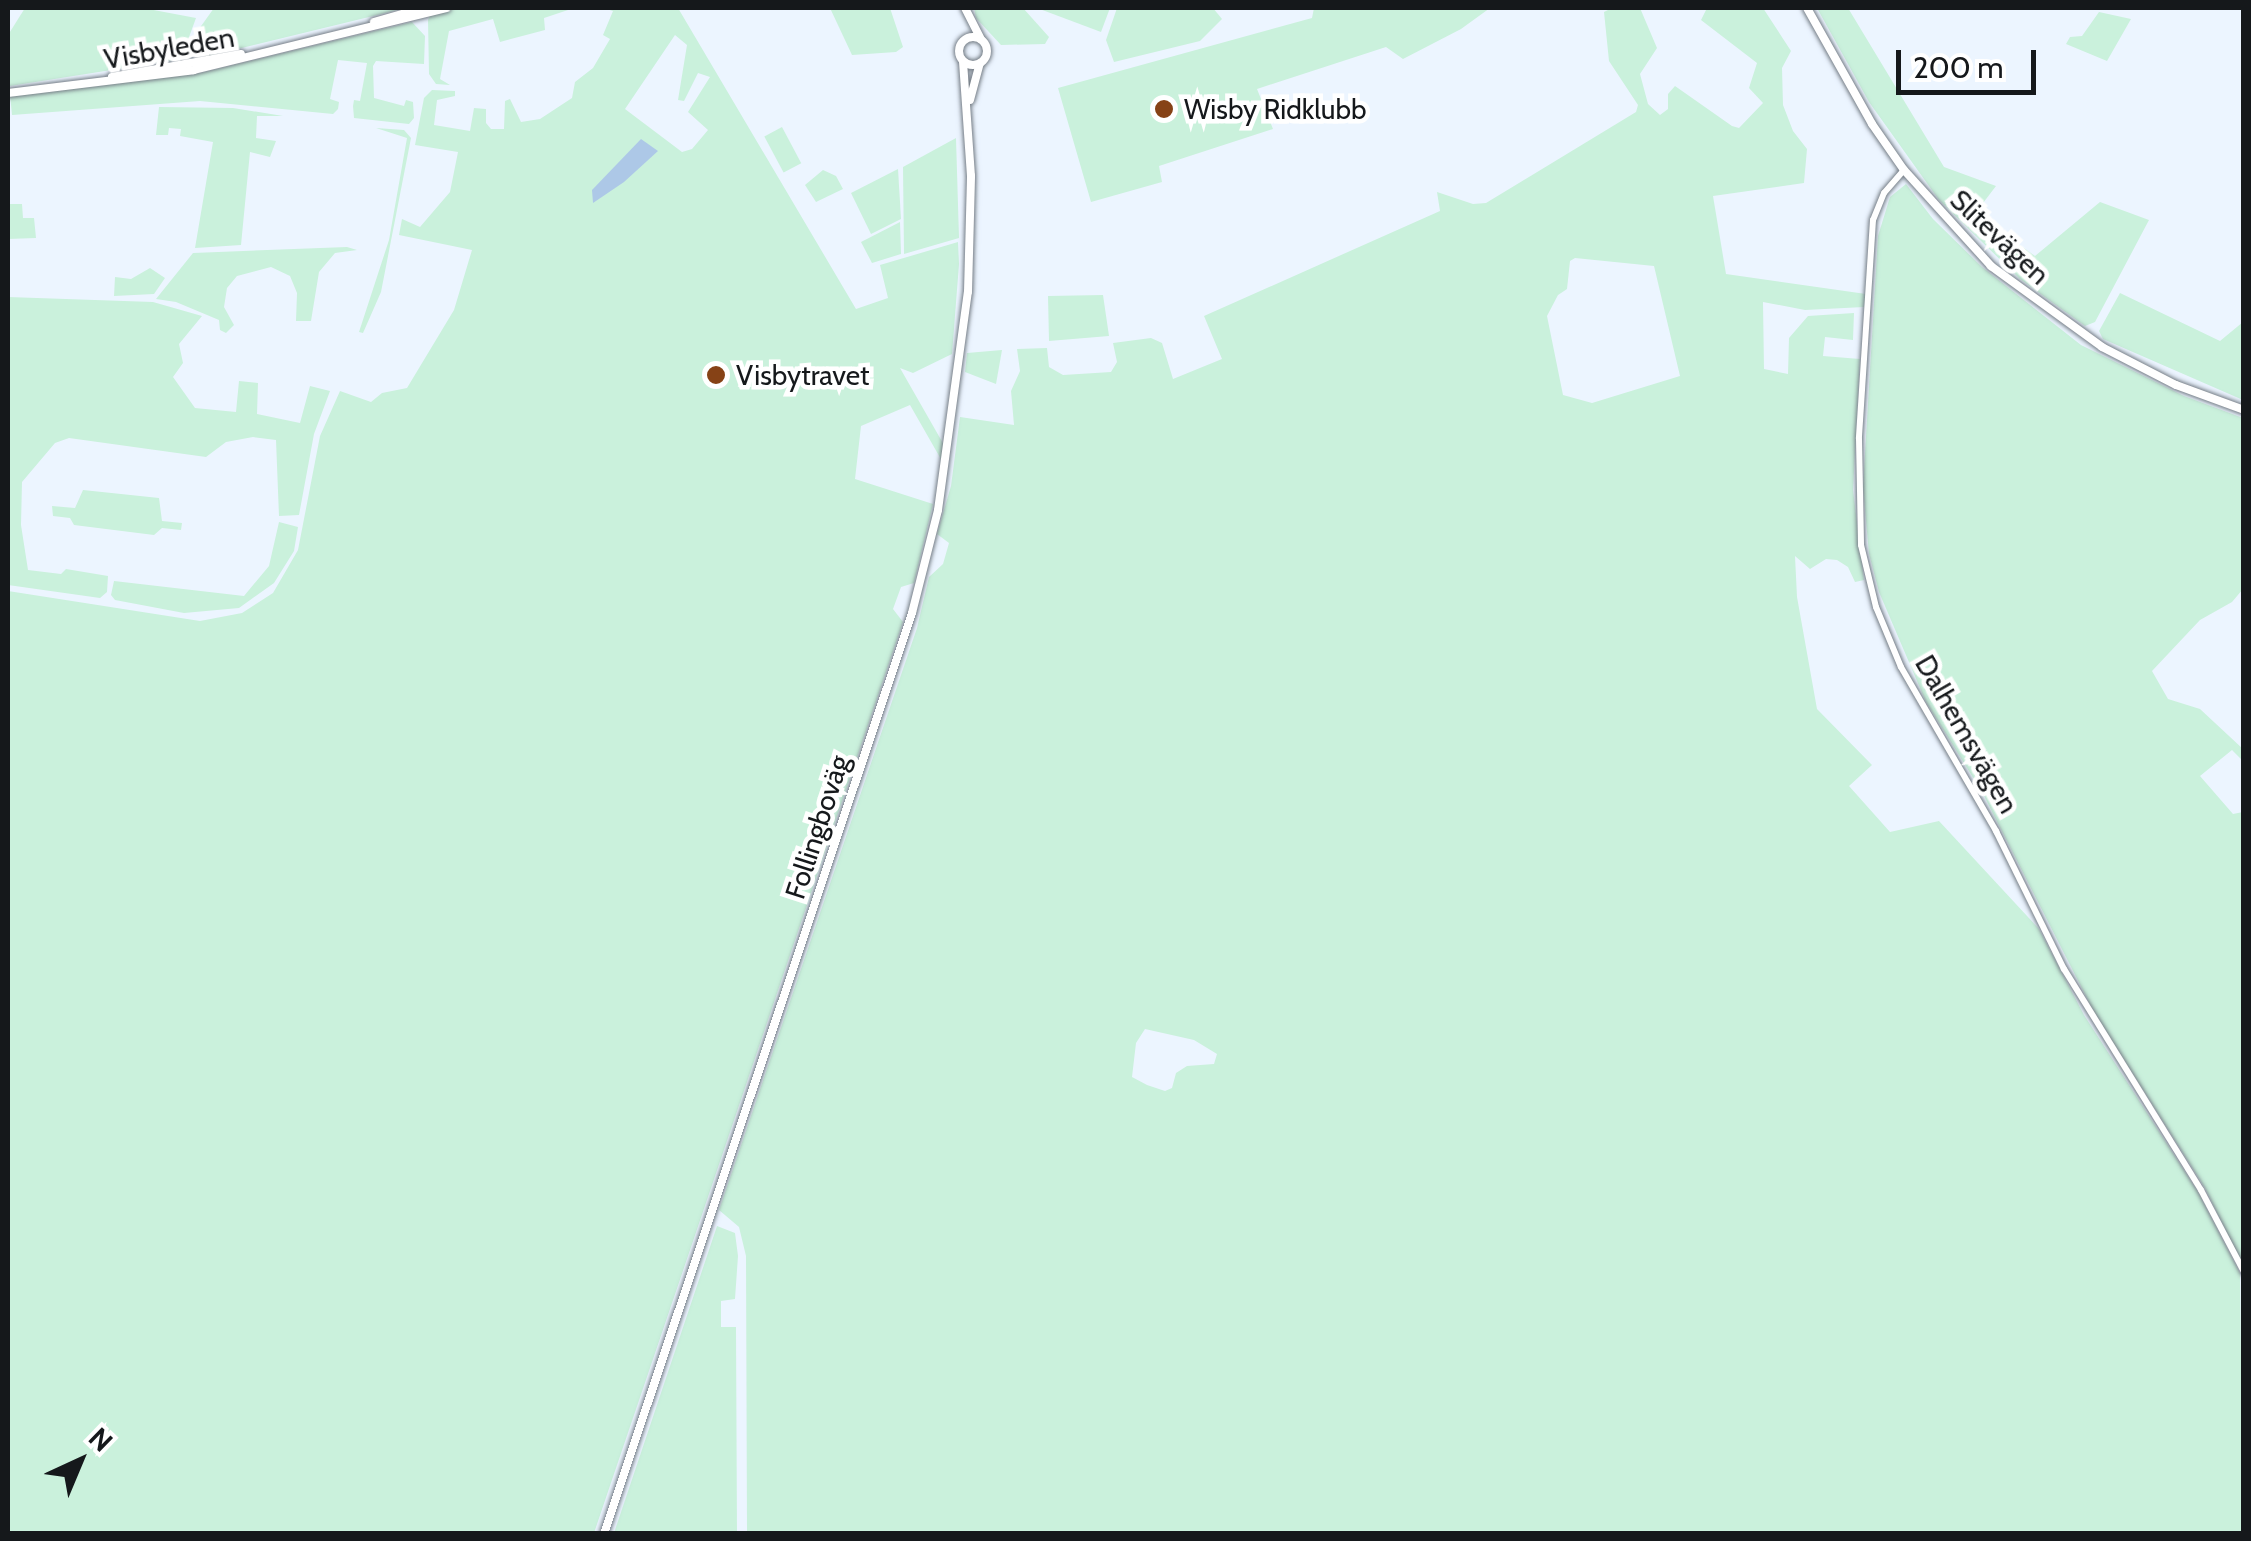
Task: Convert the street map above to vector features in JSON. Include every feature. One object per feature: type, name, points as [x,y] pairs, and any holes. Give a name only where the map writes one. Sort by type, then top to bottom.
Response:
[{"type":"main road","name":"Visbyleden","points":[[326,37],[422,8]]},
{"type":"main road","name":"Visbyleden","points":[[9,92],[176,73],[447,8]]},
{"type":"main road","points":[[964,8],[987,52],[980,63],[964,61],[960,48],[966,38],[964,8]]},
{"type":"main road","name":"Slitevägen","points":[[1807,8],[1904,170],[1966,242],[2038,305],[2144,370],[2244,410]]},
{"type":"main road","points":[[966,38],[981,40]]},
{"type":"main road","name":"Follingboväg","points":[[604,1534],[920,587],[948,460],[963,351],[970,215],[964,61]]},
{"type":"main road","name":"Follingboväg","points":[[968,114],[980,63]]},
{"type":"street","name":"Dalhemsvägen","points":[[1904,170],[1884,193],[1873,220],[1859,438],[1861,545],[1876,607],[1901,666],[1987,814],[2064,969],[2201,1190],[2244,1272]]},
{"type":"green space","points":[[25,8],[143,8],[196,18],[181,59],[10,86],[8,35]]},
{"type":"green space","points":[[214,8],[406,8],[205,57],[195,49],[194,36]]},
{"type":"green space","points":[[456,8],[574,8],[544,18],[545,30],[500,42],[493,19],[449,31],[440,79],[450,85],[436,84],[429,74],[428,20],[430,15]]},
{"type":"green space","points":[[603,8],[678,8],[856,309],[888,298],[880,265],[958,242],[959,264],[952,354],[913,373],[900,368],[944,445],[942,461],[910,405],[861,426],[855,479],[933,504],[914,583],[901,587],[893,609],[903,622],[594,1533],[8,1533],[8,591],[200,621],[242,613],[273,593],[298,550],[320,436],[340,391],[371,402],[382,393],[407,388],[454,310],[472,250],[399,235],[402,219],[420,227],[450,192],[458,152],[415,145],[424,98],[432,90],[455,91],[455,96],[437,100],[434,125],[470,131],[474,108],[486,109],[486,123],[491,129],[504,129],[505,101],[510,99],[521,122],[540,119],[572,98],[575,82],[593,68],[610,39],[603,35],[613,11]],"holes":[[[675,35],[687,45],[678,100],[684,101],[698,73],[710,77],[688,112],[708,130],[692,149],[682,152],[625,109]]]},
{"type":"green space","points":[[830,8],[890,8],[903,47],[896,52],[852,55]]},
{"type":"green space","points":[[974,8],[1023,8],[1049,37],[1045,44],[1001,45],[976,18]]},
{"type":"green space","points":[[1037,8],[1110,8],[1101,32]]},
{"type":"green space","points":[[1117,8],[1213,8],[1222,19],[1200,41],[1114,62],[1106,40]]},
{"type":"green space","name":"Wisby Ridklubb","points":[[1314,8],[1490,8],[1461,29],[1403,59],[1386,47],[1257,89],[1273,129],[1159,166],[1162,182],[1091,202],[1058,88],[1312,18]]},
{"type":"green space","points":[[1612,8],[1640,8],[1657,48],[1640,74],[1648,104],[1660,115],[1668,109],[1668,94],[1675,86],[1739,128],[1763,103],[1749,88],[1757,63],[1701,20],[1707,8],[1763,8],[1791,51],[1782,68],[1783,105],[1793,131],[1807,149],[1804,183],[1713,196],[1726,274],[1866,294],[1864,307],[1805,310],[1763,302],[1764,369],[1788,374],[1789,338],[1808,316],[1854,313],[1853,340],[1825,337],[1823,356],[1860,359],[1853,490],[1864,580],[1855,582],[1848,567],[1837,560],[1826,559],[1810,569],[1795,556],[1797,597],[1817,709],[1872,765],[1849,786],[1890,832],[1939,821],[2039,929],[2084,1015],[2198,1192],[2240,1273],[2243,1533],[747,1533],[746,1256],[739,1227],[719,1210],[917,628],[929,577],[943,564],[949,543],[937,534],[951,486],[960,417],[1014,425],[1011,391],[1020,371],[1017,349],[1047,348],[1049,367],[1063,375],[1111,372],[1117,362],[1113,343],[1151,338],[1162,343],[1173,379],[1222,359],[1204,316],[1440,211],[1437,192],[1473,204],[1486,203],[1636,112],[1638,105],[1609,61],[1604,12]],"holes":[[[1575,258],[1654,266],[1680,376],[1592,403],[1563,395],[1547,316],[1558,295],[1567,289],[1570,261]],[[1145,1029],[1194,1040],[1217,1054],[1214,1064],[1187,1066],[1176,1073],[1172,1088],[1165,1091],[1147,1085],[1132,1077],[1136,1043]]]},
{"type":"green space","points":[[1817,8],[1848,8],[1944,167],[1996,186],[1980,207],[1992,225],[2035,256],[2100,202],[2149,220],[2095,322],[2085,326],[2020,279],[1939,200],[1869,102]]},
{"type":"green space","points":[[2099,12],[2131,19],[2107,61],[2066,44],[2070,37],[2082,36]]},
{"type":"green space","points":[[412,22],[425,36],[424,64],[376,61],[373,66],[374,98],[404,106],[406,100],[413,102],[414,118],[409,124],[354,118],[354,100],[360,101],[367,63],[338,60],[330,99],[339,102],[333,114],[200,101],[12,115],[10,95],[200,73]]},
{"type":"green space","points":[[159,107],[233,108],[283,116],[257,116],[256,138],[276,141],[270,157],[250,152],[241,245],[195,248],[213,142],[180,136],[181,129],[169,128],[168,135],[156,135]]},
{"type":"green space","points":[[782,127],[801,163],[784,173],[764,136]]},
{"type":"green space","points":[[376,128],[404,130],[411,138],[381,292],[363,333],[359,332],[389,240],[407,138]]},
{"type":"green space","points":[[956,138],[959,238],[904,254],[903,167]]},
{"type":"green space","points":[[898,169],[901,219],[871,234],[851,193]]},
{"type":"green space","points":[[823,170],[836,176],[843,189],[816,202],[805,185]]},
{"type":"green space","points":[[1906,184],[1933,219],[1982,267],[2081,345],[2184,396],[2243,418],[2243,589],[2232,602],[2200,620],[2152,671],[2168,699],[2200,709],[2243,749],[2243,761],[2232,750],[2200,776],[2233,814],[2243,812],[2243,1266],[2205,1188],[2094,1012],[1982,792],[1926,702],[1879,592],[1869,554],[1863,487],[1878,236],[1890,197]]},
{"type":"green space","points":[[8,204],[22,204],[23,218],[34,218],[36,238],[8,239]]},
{"type":"green space","points":[[900,222],[901,254],[872,263],[861,242]]},
{"type":"green space","points":[[347,247],[357,250],[335,253],[319,272],[311,321],[296,321],[297,293],[290,276],[271,267],[237,276],[227,288],[224,307],[234,325],[226,333],[220,330],[219,320],[176,302],[156,299],[193,253]]},
{"type":"green space","points":[[150,268],[165,278],[154,294],[114,296],[115,277],[131,279]]},
{"type":"green space","points":[[2120,293],[2220,341],[2243,322],[2243,400],[2103,339],[2099,331]]},
{"type":"green space","points":[[1103,295],[1109,336],[1049,341],[1048,296]]},
{"type":"green space","points":[[8,297],[153,302],[202,316],[179,344],[183,363],[173,377],[195,408],[236,412],[239,381],[258,383],[257,414],[300,423],[310,386],[330,391],[314,434],[299,515],[279,516],[276,440],[253,437],[226,442],[206,457],[69,438],[55,443],[22,482],[21,525],[28,570],[61,574],[66,569],[108,576],[107,592],[100,598],[8,585]]},
{"type":"green space","points":[[1002,350],[996,384],[965,372],[967,353]]},
{"type":"green space","points":[[83,490],[159,498],[162,521],[182,523],[181,530],[162,528],[154,535],[74,525],[70,518],[53,516],[52,506],[75,508]]},
{"type":"green space","points":[[279,522],[298,527],[294,551],[274,583],[239,608],[184,613],[115,600],[111,595],[114,581],[244,596],[269,566]]},
{"type":"green space","points":[[717,1226],[735,1233],[738,1256],[735,1299],[721,1301],[721,1327],[736,1327],[737,1533],[614,1533]]},
{"type":"water","points":[[641,139],[658,151],[593,203],[592,190]]},
{"type":"place","name":"Wisby Ridklubb","points":[[1164,109]]},
{"type":"place","name":"Visbytravet","points":[[716,375]]}]
